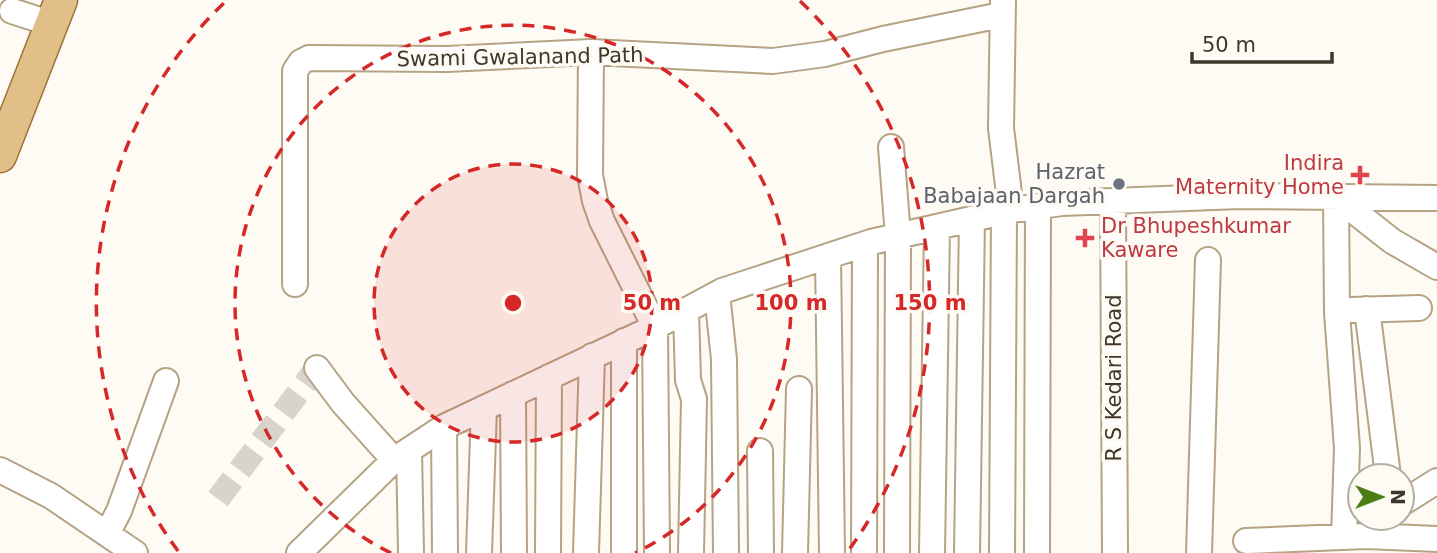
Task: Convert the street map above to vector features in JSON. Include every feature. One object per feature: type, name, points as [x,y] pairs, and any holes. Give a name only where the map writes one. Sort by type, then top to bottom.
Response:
[{"type":"main road","points":[[0,156],[56,12]]},
{"type":"street","name":"Swami Gwalanand Path","points":[[295,284],[295,71],[301,62],[309,58],[447,59],[591,52],[773,61],[825,54],[1002,8]]},
{"type":"street","points":[[1002,8],[1001,128],[1007,211],[1002,553]]},
{"type":"street","points":[[12,10],[56,12]]},
{"type":"street","points":[[591,52],[590,175],[606,229],[655,327],[657,553]]},
{"type":"street","points":[[891,147],[898,236],[897,553]]},
{"type":"street","points":[[299,553],[402,455],[444,427],[655,327],[717,294],[865,244],[1007,211],[1062,203],[1239,196],[1437,198]]},
{"type":"street","points":[[1336,197],[1392,241],[1437,267]]},
{"type":"street","points":[[1336,197],[1337,312],[1350,462]]},
{"type":"street","name":"R S Kedari Road","points":[[1113,202],[1115,553]]},
{"type":"street","points":[[1037,553],[1038,206]]},
{"type":"street","points":[[967,553],[972,219]]},
{"type":"street","points":[[932,553],[937,227]]},
{"type":"street","points":[[864,553],[865,244]]},
{"type":"street","points":[[828,256],[832,553]]},
{"type":"street","points":[[1199,553],[1209,260]]},
{"type":"street","points":[[717,294],[724,359],[726,553]]},
{"type":"street","points":[[1337,312],[1419,308]]},
{"type":"street","points":[[1367,309],[1386,462]]},
{"type":"street","points":[[686,310],[688,380],[694,399],[691,553]]},
{"type":"street","points":[[624,341],[624,553]]},
{"type":"street","points":[[586,553],[592,356]]},
{"type":"street","points":[[320,372],[338,396],[402,455],[411,553]]},
{"type":"street","points":[[548,553],[549,377]]},
{"type":"street","points":[[107,534],[119,511],[166,380]]},
{"type":"street","points":[[795,553],[799,389]]},
{"type":"street","points":[[513,394],[514,553]]},
{"type":"street","points":[[479,553],[484,408]]},
{"type":"street","points":[[444,427],[445,553]]},
{"type":"street","points":[[760,451],[761,553]]},
{"type":"street","points":[[0,470],[51,496],[135,553]]},
{"type":"street","points":[[1416,494],[1437,481]]},
{"type":"street","points":[[1246,541],[1352,532]]},
{"type":"street","points":[[1372,532],[1437,540]]},
{"type":"tunnel","points":[[218,499],[317,368]]},
{"type":"place","name":"Indira Maternity Home","points":[[1360,175]]},
{"type":"place","name":"Hazrat Babajaan Dargah","points":[[1119,184]]},
{"type":"place","name":"Dr Bhupeshkumar Kaware","points":[[1085,238]]}]
